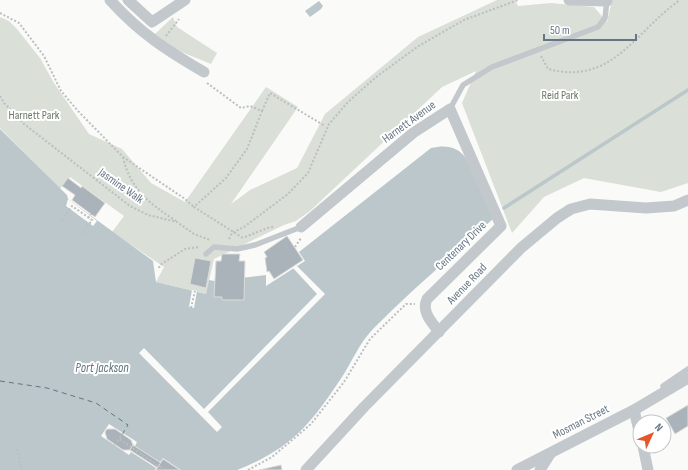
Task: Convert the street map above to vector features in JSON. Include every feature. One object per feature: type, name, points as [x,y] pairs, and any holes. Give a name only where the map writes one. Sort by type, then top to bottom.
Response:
[{"type":"street","points":[[110,0],[140,31],[170,53],[204,72]]},
{"type":"street","points":[[128,0],[152,22],[185,0]]},
{"type":"street","points":[[569,0],[607,0]]},
{"type":"street","name":"Harnett Avenue","points":[[301,227],[413,133],[450,109]]},
{"type":"street","name":"Centenary Drive","points":[[424,304],[431,294],[502,226],[450,109]]},
{"type":"street","name":"Avenue Road","points":[[306,470],[364,407],[538,232],[571,209],[590,204],[646,208],[674,206],[688,200]]},
{"type":"street","points":[[424,304],[427,315],[439,332]]},
{"type":"street","name":"Mosman Street","points":[[517,470],[634,410],[688,378]]},
{"type":"street","points":[[634,410],[635,414]]},
{"type":"street","points":[[540,470],[552,452]]},
{"type":"street","points":[[645,454],[648,470]]},
{"type":"lane","name":"Harnett Avenue","points":[[450,109],[463,84],[492,67],[598,27],[604,18],[607,0]]},
{"type":"lane","points":[[206,254],[214,247],[237,249],[254,245],[301,227]]},
{"type":"lane","points":[[664,392],[663,386],[688,369]]},
{"type":"path","points":[[278,227],[270,227],[243,238],[228,240],[232,233],[244,227],[288,194],[308,173],[329,124],[348,102],[375,78],[417,47],[464,20],[518,0]]},
{"type":"path","points":[[540,54],[548,69],[564,73],[589,70],[622,54],[668,8],[680,0]]},
{"type":"path","points":[[0,13],[19,23],[44,56],[61,91],[78,111],[123,157],[232,233],[243,238]]},
{"type":"path","points":[[170,53],[170,49],[164,38],[176,22],[182,17]]},
{"type":"path","points":[[204,72],[203,79],[241,108],[250,106],[262,111]]},
{"type":"path","points":[[194,207],[226,178],[247,149],[270,93],[325,126]]},
{"type":"path","name":"Jasmine Walk","points":[[0,96],[4,103],[24,124],[130,206],[148,215],[176,222],[194,234],[216,242]]},
{"type":"path","points":[[123,157],[126,170],[140,194],[156,208],[176,222]]},
{"type":"path","points":[[63,219],[72,206],[92,220],[82,234]]},
{"type":"path","points":[[88,218],[91,214]]},
{"type":"path","points":[[158,268],[160,265],[185,249],[202,246]]},
{"type":"path","points":[[191,308],[195,291]]},
{"type":"path","points":[[248,470],[272,457],[311,424],[344,382],[370,339],[406,304],[424,304]]},
{"type":"path","points":[[115,445],[123,433]]},
{"type":"path","points":[[119,439],[165,470]]},
{"type":"path","points":[[17,449],[22,470]]},
{"type":"green space","name":"Reid Park","points":[[497,0],[515,0],[518,6],[551,3],[594,7],[607,22],[612,0],[688,0],[688,183],[661,192],[584,178],[544,197],[512,233],[462,103],[476,71],[442,87],[310,211],[296,221],[284,225],[214,259],[206,294],[156,282],[164,267],[112,232],[124,216],[70,177],[60,189],[0,128],[0,17],[9,21],[17,29],[40,58],[54,83],[89,134],[122,149],[151,183],[185,202],[266,87],[298,107],[231,204],[250,190],[297,168],[325,114],[418,37]]},
{"type":"green space","points":[[173,17],[177,27],[217,53],[211,64],[157,42],[136,20],[155,34]]},
{"type":"water","points":[[319,1],[323,6],[310,17],[305,11]]},
{"type":"water","name":"Port Jackson","points":[[0,129],[67,195],[68,199],[153,261],[156,282],[206,294],[209,280],[214,281],[266,275],[266,286],[305,261],[299,252],[431,148],[441,146],[449,147],[462,153],[471,165],[494,218],[417,286],[373,329],[331,394],[309,422],[286,444],[256,462],[237,470],[0,470]]},
{"type":"pier","points":[[68,199],[97,221],[93,226],[66,206]]},
{"type":"pier","points":[[297,266],[325,294],[208,412],[222,427],[217,432],[139,353],[144,348],[204,409],[317,294],[293,268]]},
{"type":"pier","points":[[192,290],[197,291],[194,308],[189,307]]},
{"type":"pier","points":[[109,424],[137,442],[135,446],[160,462],[163,458],[181,470],[155,470],[156,468],[131,452],[129,455],[101,436]]},
{"type":"building","points":[[68,178],[81,188],[82,186],[105,203],[95,217],[72,200],[75,195],[62,186]]},
{"type":"building","points":[[287,236],[303,260],[274,279],[269,271],[267,272],[265,258],[267,257],[264,252]]},
{"type":"building","points":[[222,254],[240,254],[239,261],[245,261],[244,300],[222,300],[222,297],[214,297],[216,261],[221,261]]},
{"type":"building","points":[[195,258],[211,261],[206,288],[190,284]]},
{"type":"building","points":[[688,405],[688,426],[675,434],[672,429],[672,414]]},
{"type":"building","points":[[107,429],[115,429],[131,440],[133,445],[130,450],[123,450],[107,439],[105,432]]},
{"type":"building","points":[[133,445],[161,463],[158,468],[130,450]]},
{"type":"building","points":[[163,459],[180,470],[156,470]]},
{"type":"building","points":[[281,465],[282,470],[259,470]]},
{"type":"waterway","points":[[504,208],[688,90]]},
{"type":"ferry route","points":[[0,381],[47,388],[96,403],[128,425],[123,433]]},
{"type":"park label","name":"Harnett Park","points":[[34,115]]}]
